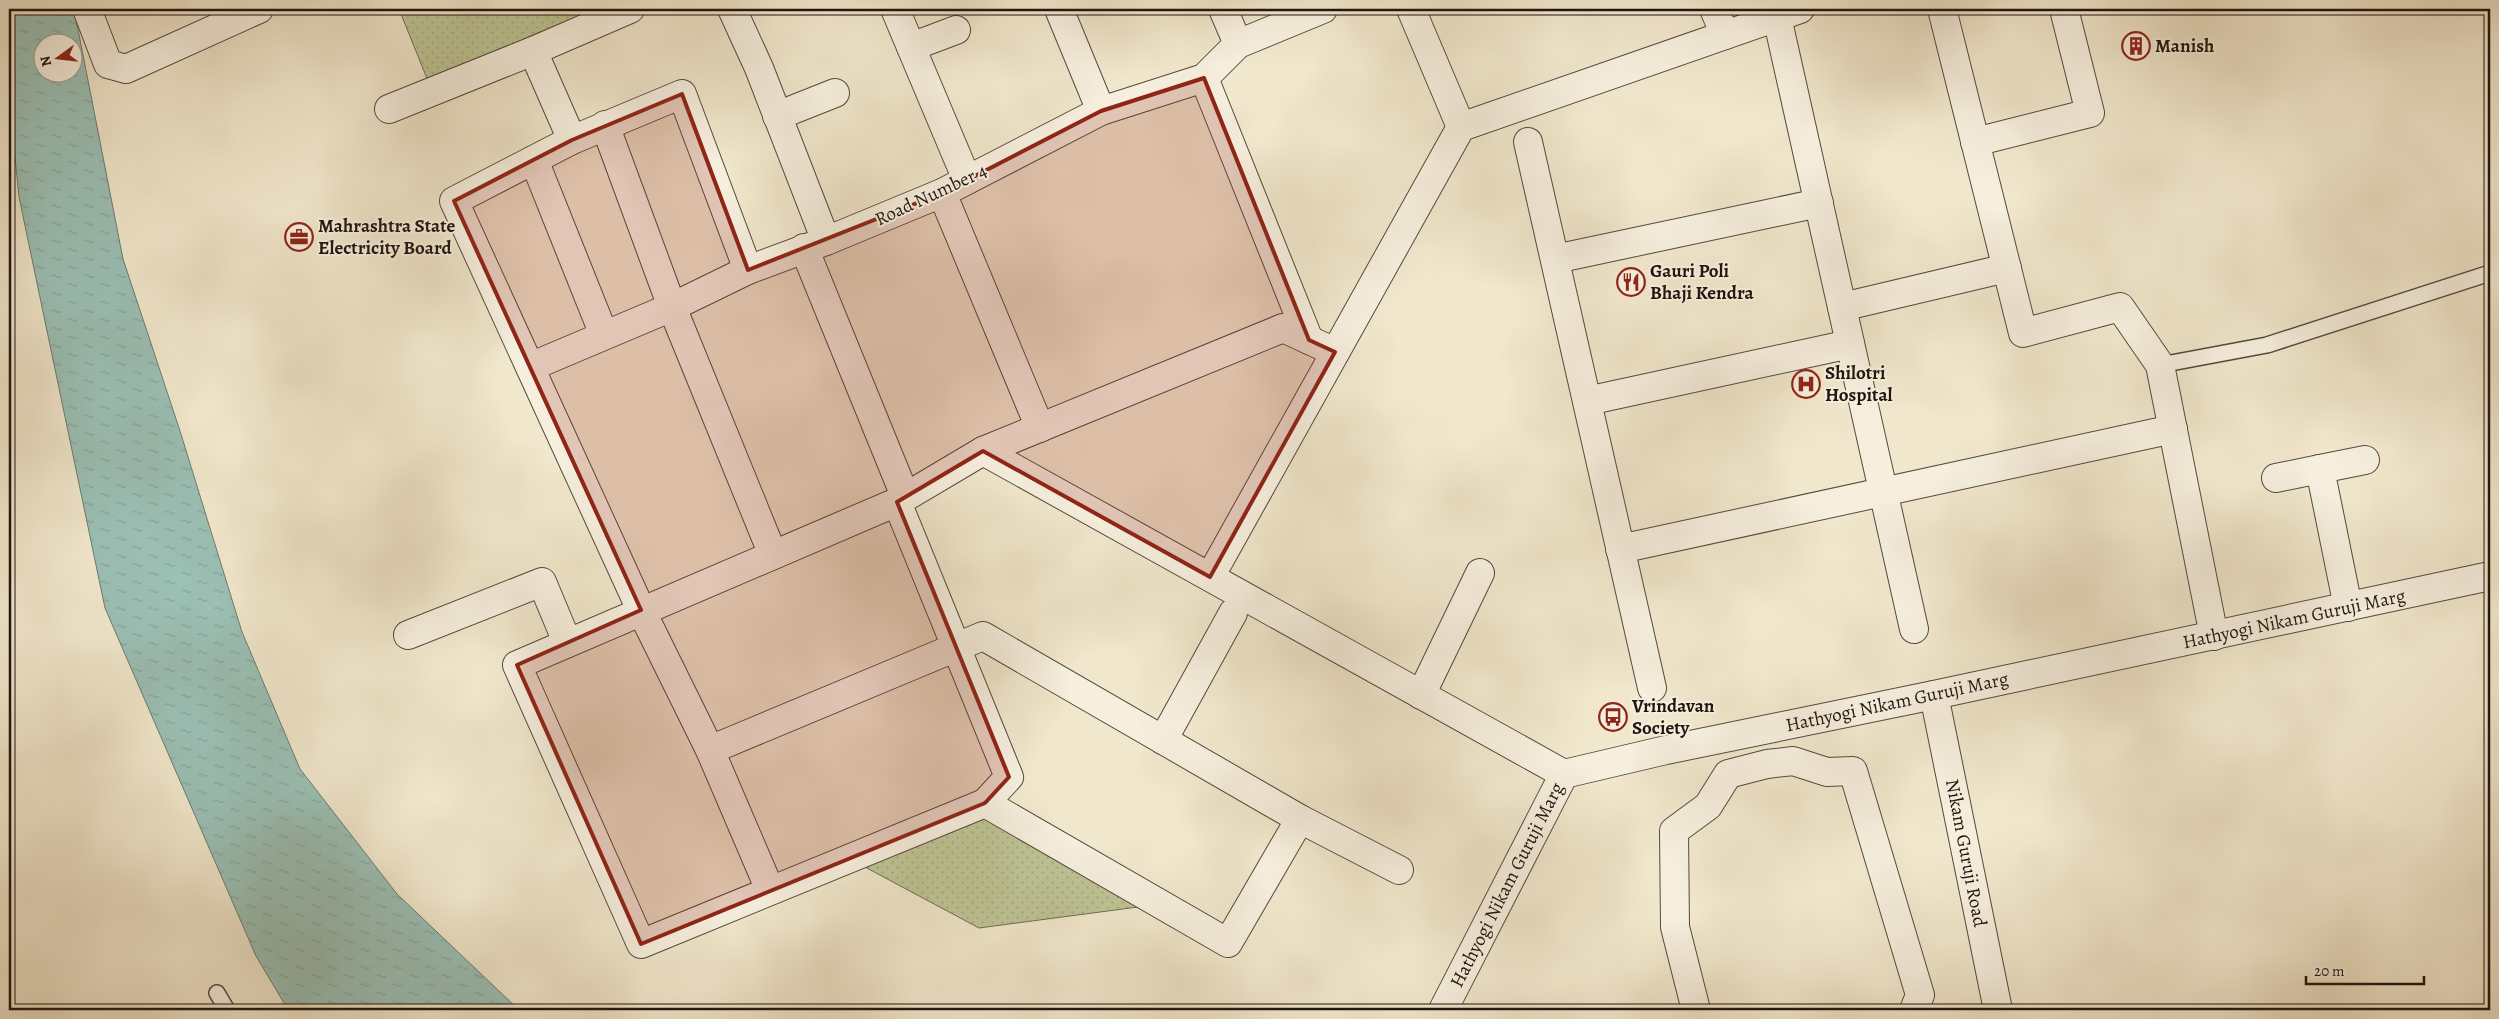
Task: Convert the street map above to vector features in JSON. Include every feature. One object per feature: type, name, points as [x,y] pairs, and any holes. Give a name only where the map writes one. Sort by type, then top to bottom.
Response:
[{"type":"street","points":[[87,9],[108,64],[126,69],[259,9]]},
{"type":"street","points":[[388,109],[534,51],[630,9]]},
{"type":"street","points":[[732,9],[759,68],[777,116],[815,245],[901,499],[955,648],[1009,777],[985,803],[641,944],[517,665],[901,499],[983,450],[1283,328],[1336,352]]},
{"type":"street","points":[[895,9],[967,180]]},
{"type":"street","points":[[1059,9],[1101,111]]},
{"type":"street","points":[[1223,9],[1238,44]]},
{"type":"street","name":"Road Number 4","points":[[530,367],[672,307],[748,270],[942,193],[1101,111],[1204,78],[1238,44],[1323,9]]},
{"type":"street","points":[[1412,9],[1461,127]]},
{"type":"street","points":[[1714,9],[1725,35]]},
{"type":"street","points":[[1942,9],[2023,333],[2120,307],[2160,365],[2214,636]]},
{"type":"street","points":[[1975,142],[2090,113],[2064,9]]},
{"type":"street","points":[[1210,577],[1461,127],[1789,13],[1819,203],[1914,629]]},
{"type":"street","points":[[911,47],[956,30]]},
{"type":"street","points":[[534,51],[572,140]]},
{"type":"street","points":[[1204,78],[1309,340]]},
{"type":"street","points":[[777,116],[835,93]]},
{"type":"street","points":[[748,270],[682,94],[572,140],[454,201],[641,610],[710,750],[770,890]]},
{"type":"street","points":[[605,125],[672,307],[773,555]]},
{"type":"street","points":[[1528,142],[1652,688]]},
{"type":"street","points":[[534,160],[604,335]]},
{"type":"street","points":[[942,193],[1040,428]]},
{"type":"street","points":[[1555,259],[1819,203]]},
{"type":"street","points":[[1842,307],[2007,268]]},
{"type":"street","points":[[1586,401],[1850,344]]},
{"type":"street","points":[[1620,549],[2173,429]]},
{"type":"street","points":[[983,450],[1564,774]]},
{"type":"street","points":[[2276,478],[2365,460]]},
{"type":"street","points":[[2320,469],[2348,607]]},
{"type":"street","points":[[1421,695],[1480,573]]},
{"type":"street","name":"Hathyogi Nikam Guruji Marg","points":[[1443,1010],[1564,774],[1666,750],[2214,636],[2490,576]]},
{"type":"street","points":[[408,636],[542,582],[567,642]]},
{"type":"street","points":[[1163,740],[1233,613]]},
{"type":"street","points":[[710,750],[983,636],[1300,819],[1400,870]]},
{"type":"street","name":"Nikam Guruji Road","points":[[1934,695],[1998,1010]]},
{"type":"street","points":[[1760,731],[1767,764]]},
{"type":"street","points":[[1696,1010],[1675,927],[1674,831],[1708,806],[1728,774],[1767,764],[1794,761],[1828,772],[1853,771],[1920,995],[1914,1010]]},
{"type":"street","points":[[985,803],[1228,943],[1300,819]]},
{"type":"lane","points":[[2160,365],[2267,345],[2490,273]]},
{"type":"lane","points":[[217,992],[227,1010]]},
{"type":"highlighted area","points":[[1204,78],[1309,340],[1335,352],[1210,577],[983,451],[897,502],[1009,777],[985,803],[641,944],[517,665],[641,610],[454,201],[572,140],[682,94],[748,270],[942,193],[1101,111]]},
{"type":"green space","points":[[399,9],[598,9],[428,81]]},
{"type":"green space","points":[[983,817],[1138,907],[979,928],[863,866]]},
{"type":"water","points":[[9,9],[74,9],[79,32],[32,32],[32,82],[82,82],[82,50],[123,259],[180,431],[242,632],[300,769],[397,894],[519,1010],[291,1010],[284,1003],[256,956],[105,608],[19,197],[9,98]]},
{"type":"place","name":"Manish","points":[[2136,46]]},
{"type":"place","name":"Mahrashtra State Electricity Board","points":[[299,237]]},
{"type":"place","name":"Gauri Poli Bhaji Kendra","points":[[1631,282]]},
{"type":"place","name":"Shilotri Hospital","points":[[1806,384]]},
{"type":"place","name":"Vrindavan Society","points":[[1613,717]]}]
